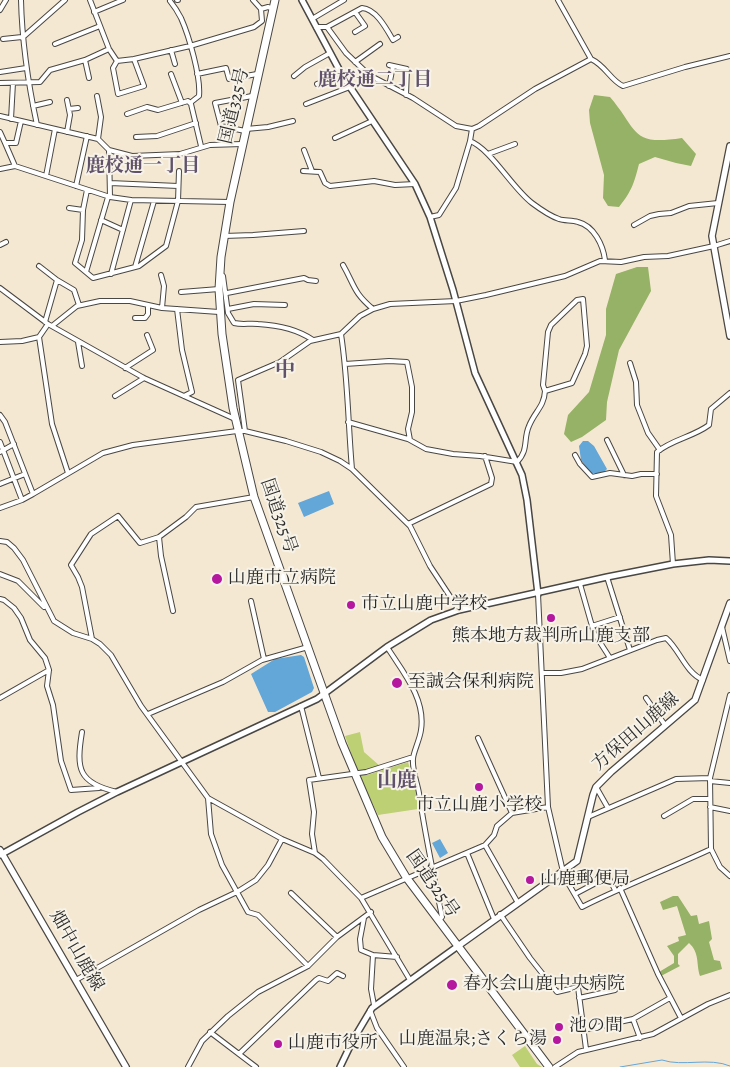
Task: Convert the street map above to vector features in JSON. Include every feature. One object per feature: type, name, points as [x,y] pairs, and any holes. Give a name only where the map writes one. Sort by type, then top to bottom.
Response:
[{"type":"highway","name":"国道325号","points":[[275,0],[252,96],[230,202],[224,236],[219,289],[219,312],[235,418],[241,431],[254,497],[324,694],[354,773],[382,838],[406,877],[549,1067]]},
{"type":"main road","points":[[730,146],[712,236],[730,336]]},
{"type":"main road","name":"方保田山鹿線","points":[[458,946],[500,914],[577,861],[592,795],[596,787],[664,725],[695,700],[730,603]]},
{"type":"main road","name":"畑中山鹿線","points":[[1,853],[126,1067]]},
{"type":"street","points":[[0,10],[6,0]]},
{"type":"street","points":[[21,0],[22,37],[28,83],[37,125]]},
{"type":"street","points":[[3,39],[22,37],[65,0]]},
{"type":"street","points":[[90,0],[109,49],[117,61]]},
{"type":"street","points":[[94,12],[124,0]]},
{"type":"street","points":[[117,61],[190,46],[260,24],[262,21],[261,9],[253,0]]},
{"type":"street","points":[[302,0],[343,77],[415,184],[430,217],[456,301],[475,372],[522,475],[527,500],[538,594],[548,806],[562,871],[582,907],[615,890],[664,871],[711,849]]},
{"type":"street","points":[[312,18],[344,0]]},
{"type":"street","points":[[558,0],[591,59],[600,64],[617,83],[624,86],[685,67],[730,56]]},
{"type":"street","points":[[127,114],[147,107],[158,110],[188,101],[190,103],[199,96],[200,89],[190,46],[181,18],[170,1]]},
{"type":"street","points":[[261,9],[268,7],[274,9]]},
{"type":"street","points":[[316,27],[327,28],[362,8],[372,11],[393,40],[398,37]]},
{"type":"street","points":[[355,12],[365,26],[355,32]]},
{"type":"street","points":[[55,44],[100,26]]},
{"type":"street","points":[[327,28],[354,62],[368,75],[406,95],[456,126],[472,129],[534,89],[591,59]]},
{"type":"street","points":[[354,62],[380,44]]},
{"type":"street","points":[[0,83],[40,82],[50,70],[58,66],[85,60],[109,49]]},
{"type":"street","points":[[171,50],[175,64]]},
{"type":"street","points":[[294,76],[305,67],[330,54]]},
{"type":"street","points":[[117,61],[113,68],[118,94],[144,86],[134,59]]},
{"type":"street","points":[[85,60],[90,78]]},
{"type":"street","points":[[389,86],[391,66],[407,69],[406,95]]},
{"type":"street","points":[[0,72],[26,68]]},
{"type":"street","points":[[197,74],[226,68],[229,79],[258,74]]},
{"type":"street","points":[[171,74],[182,103]]},
{"type":"street","points":[[317,84],[343,77]]},
{"type":"street","points":[[11,119],[13,83]]},
{"type":"street","points":[[306,104],[350,87]]},
{"type":"street","points":[[96,96],[100,117],[98,139]]},
{"type":"street","points":[[252,96],[215,103],[222,126],[245,130],[294,121]]},
{"type":"street","points":[[67,100],[70,115],[67,132]]},
{"type":"street","points":[[33,106],[50,102]]},
{"type":"street","points":[[190,103],[201,146]]},
{"type":"street","points":[[69,109],[78,108]]},
{"type":"street","points":[[0,116],[98,139],[109,150],[123,152],[132,156],[180,154],[201,146],[242,144]]},
{"type":"street","points":[[5,143],[16,144],[21,121]]},
{"type":"street","points":[[335,138],[372,121]]},
{"type":"street","points":[[136,137],[157,136],[196,123]]},
{"type":"street","points":[[46,176],[54,129]]},
{"type":"street","points":[[430,217],[439,215],[456,188],[472,129]]},
{"type":"street","points":[[0,132],[15,166]]},
{"type":"street","points":[[76,186],[87,136]]},
{"type":"street","points":[[470,141],[488,154],[508,180],[533,204],[560,220],[578,222],[589,228],[601,244],[605,260]]},
{"type":"street","points":[[488,154],[515,144]]},
{"type":"street","points":[[86,272],[109,197],[109,150]]},
{"type":"street","points":[[304,150],[312,171]]},
{"type":"street","points":[[0,169],[15,166],[109,197],[154,201],[230,202]]},
{"type":"street","points":[[87,190],[82,210],[82,240],[75,263],[93,278],[139,266],[166,246],[178,201],[179,170]]},
{"type":"street","points":[[303,171],[320,172],[328,186],[374,181],[395,185],[415,184]]},
{"type":"street","points":[[110,183],[178,186]]},
{"type":"street","points":[[347,184],[347,190]]},
{"type":"street","points":[[111,274],[131,200]]},
{"type":"street","points":[[135,267],[154,201]]},
{"type":"street","points":[[634,225],[650,216],[670,213],[689,206],[718,203]]},
{"type":"street","points":[[69,208],[82,210]]},
{"type":"street","points":[[101,220],[123,230]]},
{"type":"street","points":[[224,236],[304,231]]},
{"type":"street","points":[[241,431],[238,380],[280,362],[313,340],[341,334],[360,316],[373,309],[390,304],[456,301],[565,276],[593,263],[605,260],[621,262],[644,256],[668,256],[730,241]]},
{"type":"street","points":[[0,245],[6,242]]},
{"type":"street","points":[[343,265],[360,298],[373,309]]},
{"type":"street","points":[[39,266],[74,290],[79,305]]},
{"type":"street","points":[[220,274],[223,276],[228,309],[235,324],[286,327],[305,334],[313,340]]},
{"type":"street","points":[[161,275],[164,286],[162,308]]},
{"type":"street","points":[[226,293],[304,278],[316,282]]},
{"type":"street","points":[[0,342],[22,341],[39,337],[48,324],[58,280]]},
{"type":"street","points":[[0,288],[48,324],[125,368],[235,418]]},
{"type":"street","points":[[181,292],[219,289]]},
{"type":"street","points":[[48,324],[79,305],[118,300],[162,308],[219,312]]},
{"type":"street","points":[[517,462],[524,456],[528,428],[544,401],[545,391],[543,385],[548,332],[551,326],[578,300],[583,300],[587,346],[585,354],[572,383],[545,391]]},
{"type":"street","points":[[228,309],[254,304],[285,305]]},
{"type":"street","points":[[135,318],[145,318],[148,314],[148,305]]},
{"type":"street","points":[[177,309],[182,350],[192,392],[184,396]]},
{"type":"street","points":[[341,334],[345,364],[352,469]]},
{"type":"street","points":[[125,368],[153,350],[147,335]]},
{"type":"street","points":[[39,337],[52,424],[68,474]]},
{"type":"street","points":[[78,341],[82,366]]},
{"type":"street","points":[[345,364],[389,361],[407,362],[412,387],[412,412],[408,429],[410,440]]},
{"type":"street","points":[[630,363],[636,382],[637,405],[648,433],[660,450]]},
{"type":"street","points":[[115,396],[144,378]]},
{"type":"street","points":[[673,564],[671,535],[656,496],[657,452],[677,439],[699,431],[709,424],[711,409],[730,393]]},
{"type":"street","points":[[0,415],[6,422],[33,494]]},
{"type":"street","points":[[348,422],[410,440],[426,449],[517,462]]},
{"type":"street","points":[[0,508],[22,500],[103,453],[133,445],[241,431],[286,441],[321,452],[352,469],[408,524],[430,566],[459,610]]},
{"type":"street","points":[[606,440],[624,475]]},
{"type":"street","points":[[0,442],[22,500]]},
{"type":"street","points":[[2,451],[14,444]]},
{"type":"street","points":[[575,455],[580,464],[592,477],[610,473],[632,476],[657,474]]},
{"type":"street","points":[[408,524],[491,484],[492,478],[485,456]]},
{"type":"street","points":[[0,484],[25,474]]},
{"type":"street","points":[[92,639],[82,587],[71,565],[91,534],[118,516],[140,543],[159,537],[196,507],[254,497]]},
{"type":"street","points":[[159,537],[161,556],[173,611]]},
{"type":"street","points":[[0,541],[7,542],[23,560],[54,621],[73,634],[92,639],[111,655],[124,680],[208,798],[282,839],[315,853],[322,858],[361,898],[410,980]]},
{"type":"street","points":[[1,853],[117,792],[324,694],[387,647],[430,620],[459,610],[673,564],[710,560],[730,561]]},
{"type":"street","points":[[0,574],[18,581],[47,610]]},
{"type":"street","points":[[607,577],[630,650]]},
{"type":"street","points":[[580,584],[594,633],[610,658]]},
{"type":"street","points":[[0,599],[14,608],[21,618],[30,640],[46,658],[49,670],[47,686],[53,705],[61,761],[71,790],[100,788],[117,792]]},
{"type":"street","points":[[251,601],[264,659]]},
{"type":"street","points":[[592,626],[620,617]]},
{"type":"street","points":[[722,627],[730,662]]},
{"type":"street","points":[[542,674],[571,672],[666,638],[686,666],[696,677],[703,680]]},
{"type":"street","points":[[148,714],[223,682],[264,659],[308,647]]},
{"type":"street","points":[[387,647],[413,687],[420,706],[422,730],[412,758],[442,917],[439,920]]},
{"type":"street","points":[[0,698],[49,670]]},
{"type":"street","points":[[730,695],[728,716],[710,780],[711,849],[720,867],[730,876]]},
{"type":"street","points":[[646,698],[664,725]]},
{"type":"street","points":[[301,706],[319,778]]},
{"type":"street","points":[[82,732],[80,767],[84,776],[100,788]]},
{"type":"street","points":[[478,738],[512,813]]},
{"type":"street","points":[[315,853],[312,834],[314,812],[309,780],[366,772],[412,758]]},
{"type":"street","points":[[588,817],[676,779],[710,780],[730,783]]},
{"type":"street","points":[[596,787],[608,808]]},
{"type":"street","points":[[208,798],[211,834],[222,865],[248,912],[258,915],[308,966]]},
{"type":"street","points":[[664,816],[693,799],[710,800]]},
{"type":"street","points":[[361,898],[406,877],[485,845],[494,834],[497,826],[512,813],[548,806]]},
{"type":"street","points":[[710,807],[730,811]]},
{"type":"street","points":[[76,980],[256,880],[268,866],[282,839]]},
{"type":"street","points":[[485,845],[518,903]]},
{"type":"street","points":[[466,853],[494,919]]},
{"type":"street","points":[[575,894],[607,877],[615,890]]},
{"type":"street","points":[[620,888],[681,1018]]},
{"type":"street","points":[[291,893],[337,937]]},
{"type":"street","points":[[188,1067],[202,1041],[210,1032],[258,992],[308,966],[337,937],[371,912]]},
{"type":"street","points":[[500,914],[530,958],[557,992],[578,987],[586,1049]]},
{"type":"street","points":[[364,918],[360,950],[373,955],[397,957]]},
{"type":"street","points":[[340,1067],[374,1005],[458,946]]},
{"type":"street","points":[[373,955],[371,988],[374,1005]]},
{"type":"street","points":[[239,1054],[316,980],[319,978],[328,981],[337,973],[343,976]]},
{"type":"street","points":[[579,998],[614,990]]},
{"type":"street","points":[[555,1067],[586,1049],[653,1034],[681,1018],[730,995]]},
{"type":"street","points":[[583,1030],[633,1019],[670,998]]},
{"type":"street","points":[[370,1010],[377,1028],[404,1067]]},
{"type":"street","points":[[633,1019],[640,1038]]},
{"type":"street","points":[[210,1032],[256,1067]]},
{"type":"green space","points":[[594,95],[610,97],[632,127],[644,138],[665,140],[682,138],[696,154],[691,166],[655,157],[639,164],[632,187],[619,207],[608,206],[603,198],[604,175],[590,123],[589,110]]},
{"type":"green space","points":[[637,267],[648,267],[651,291],[619,350],[607,402],[606,420],[582,437],[571,442],[564,434],[568,415],[589,392],[606,335],[606,309],[616,274]]},
{"type":"green space","points":[[360,732],[364,752],[380,766],[366,770],[357,770],[345,736]]},
{"type":"green space","points":[[408,762],[415,786],[418,809],[378,815],[359,775],[367,775]]},
{"type":"green space","points":[[673,896],[678,896],[691,916],[697,915],[699,924],[709,921],[712,939],[709,942],[714,960],[720,961],[722,969],[700,976],[695,951],[689,943],[678,954],[678,964],[680,966],[661,976],[659,972],[674,963],[674,956],[667,946],[679,941],[678,937],[686,935],[677,906],[663,910],[660,902]]},
{"type":"green space","points":[[525,1046],[537,1064],[542,1067],[520,1067],[512,1055]]},
{"type":"water","points":[[583,441],[588,441],[594,446],[607,469],[603,473],[590,473],[581,460],[579,446]]},
{"type":"water","points":[[329,491],[334,504],[304,517],[298,503]]},
{"type":"water","points":[[301,655],[304,657],[314,688],[312,692],[275,712],[268,712],[251,674],[275,659]]},
{"type":"water","points":[[440,839],[448,853],[440,858],[432,843]]},
{"type":"waterway","points":[[620,1067],[662,1060],[679,1063],[713,1062],[730,1066]]},
{"type":"place","name":"山鹿市立病院","points":[[217,579]]},
{"type":"place","name":"市立山鹿中学校","points":[[351,605]]},
{"type":"place","name":"熊本地方裁判所山鹿支部","points":[[551,618]]},
{"type":"place","name":"至誠会保利病院","points":[[397,683]]},
{"type":"place","name":"市立山鹿小学校","points":[[479,787]]},
{"type":"place","name":"山鹿郵便局","points":[[530,880]]},
{"type":"place","name":"春水会山鹿中央病院","points":[[452,985]]},
{"type":"place","name":"池の間","points":[[559,1027]]},
{"type":"place","name":"山鹿温泉;さくら湯","points":[[557,1040]]},
{"type":"place","name":"山鹿市役所","points":[[278,1044]]},
{"type":"district","name":"鹿校通二丁目","points":[[375,80]]},
{"type":"district","name":"鹿校通一丁目","points":[[143,166]]},
{"type":"district","name":"中","points":[[285,371]]},
{"type":"district","name":"山鹿","points":[[397,781]]}]
